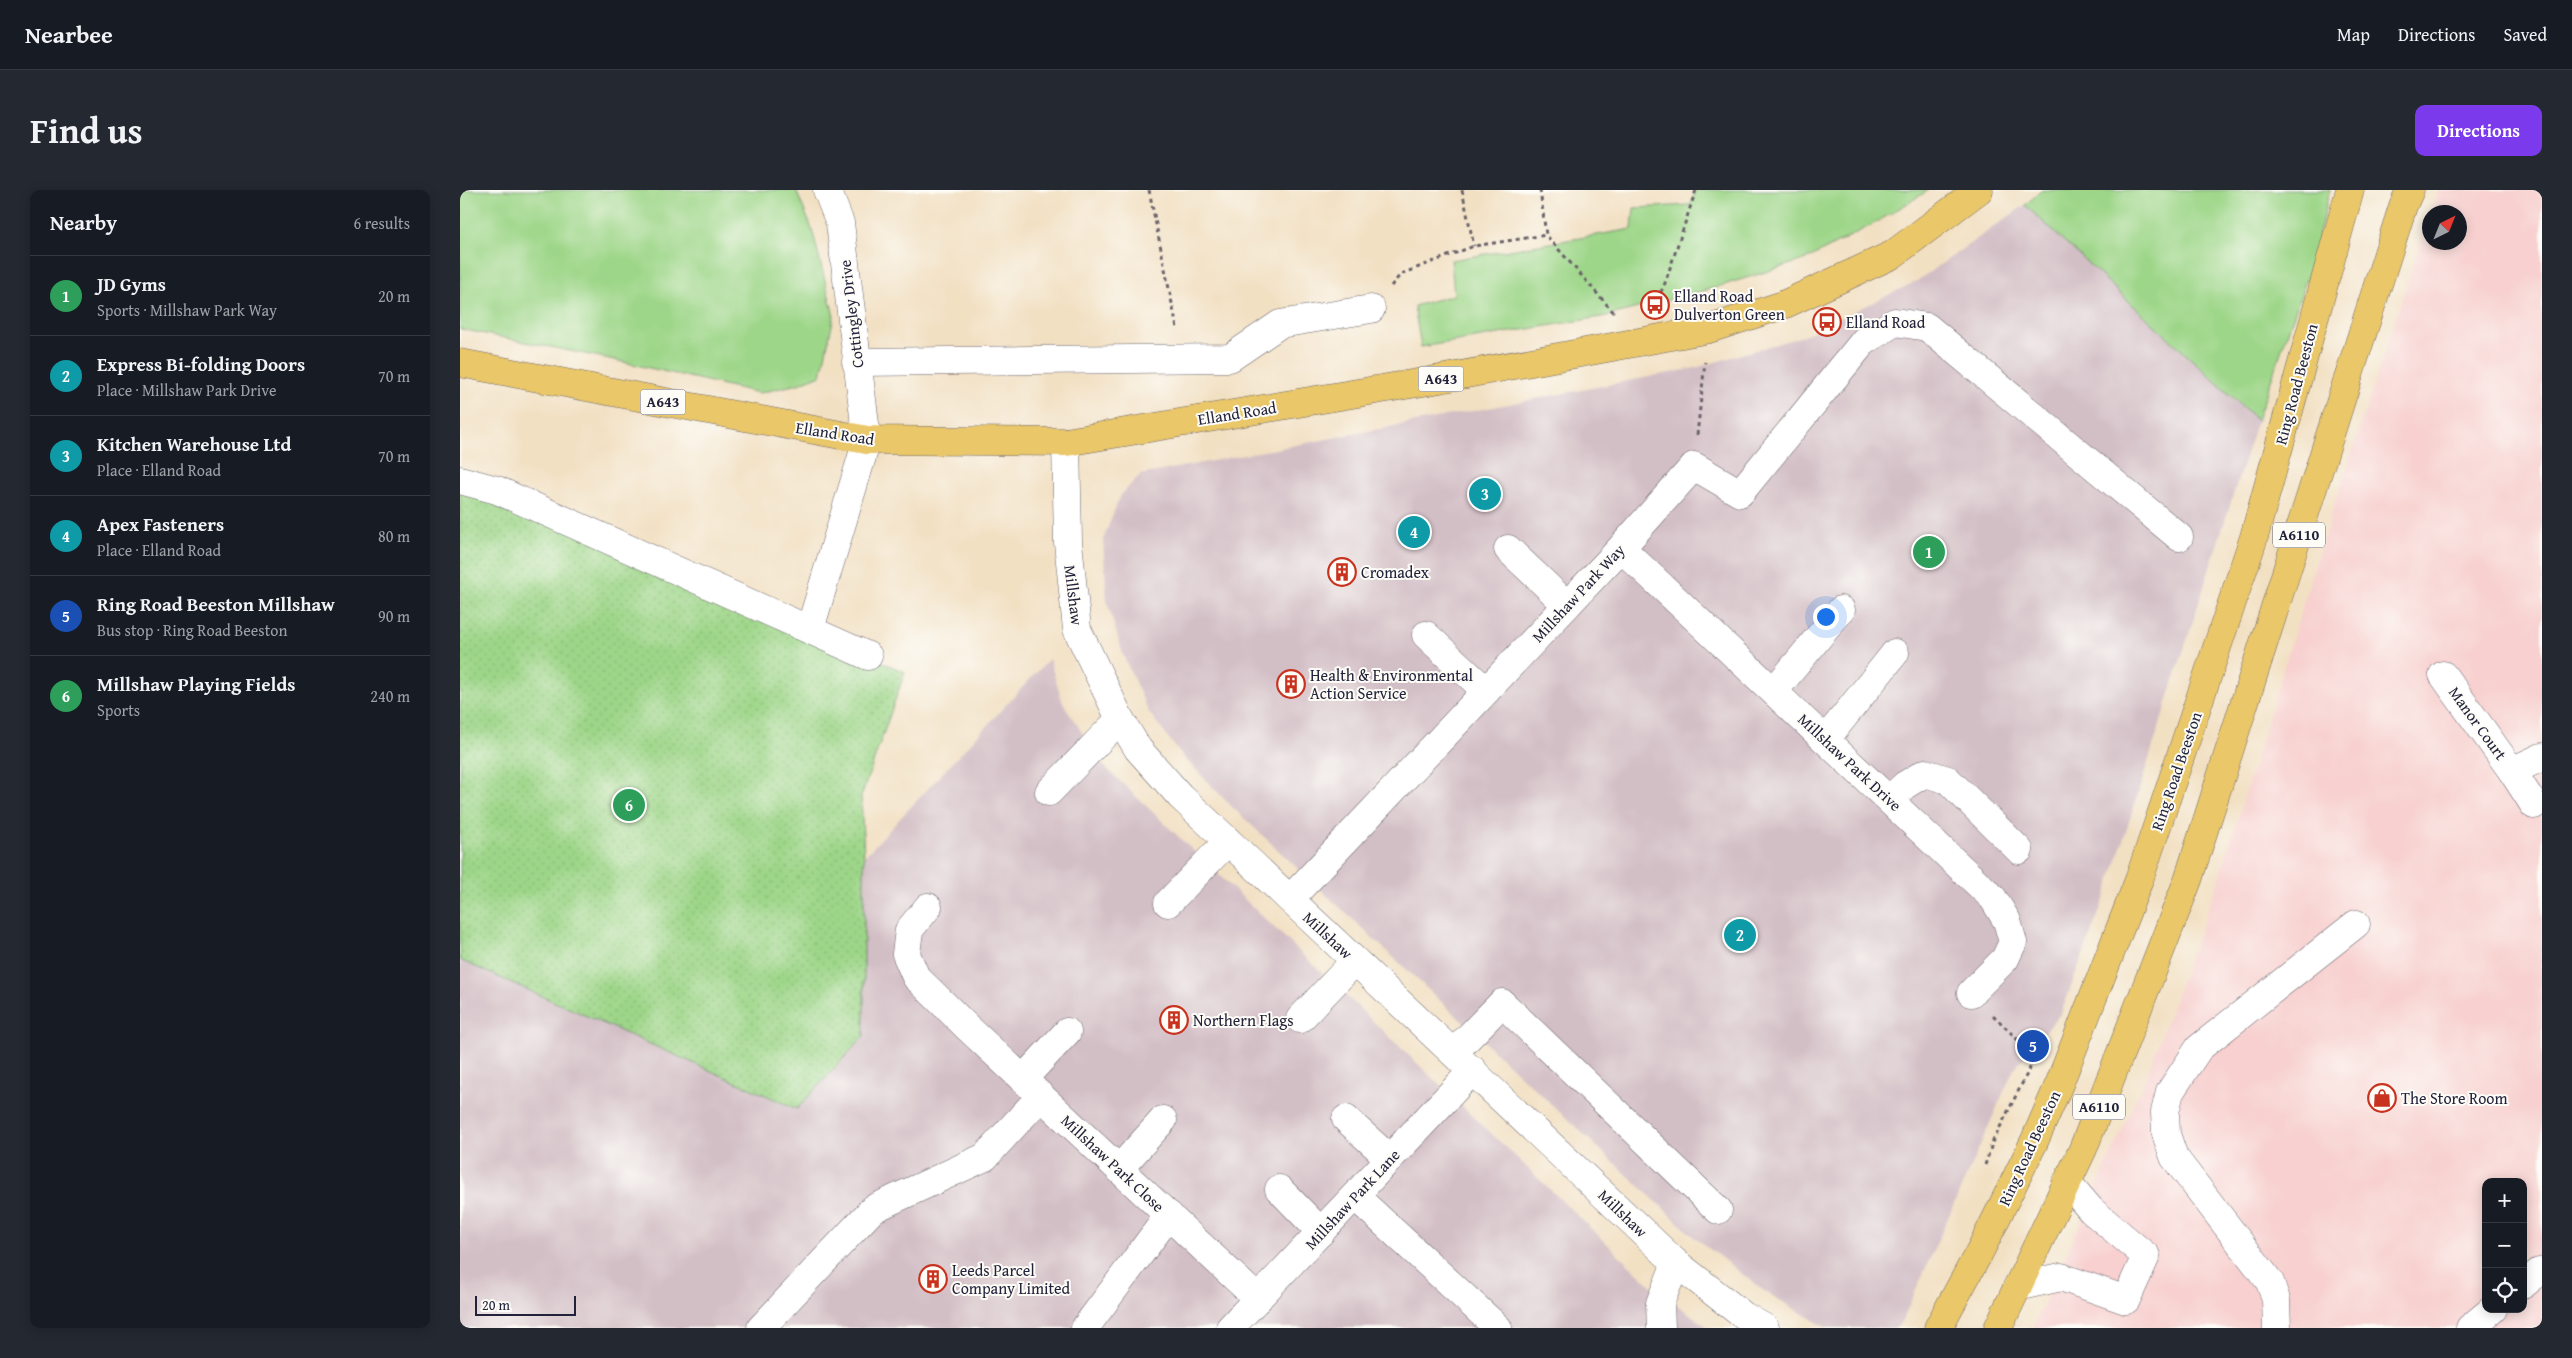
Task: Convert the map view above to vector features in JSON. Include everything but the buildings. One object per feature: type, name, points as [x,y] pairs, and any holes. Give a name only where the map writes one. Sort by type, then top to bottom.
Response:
[{"type":"main road","name":"Elland Road","points":[[460,363],[867,440],[1066,442],[1429,381],[1709,329],[1783,305],[1892,255],[1979,190]]},
{"type":"main road","name":"Ring Road Beeston","points":[[1938,1328],[1982,1249],[2034,1142],[2060,1082],[2139,880],[2251,546],[2350,190]]},
{"type":"main road","name":"A6110","points":[[1998,1328],[2082,1149],[2188,880],[2403,206],[2410,190]]},
{"type":"street","name":"Cottingley Drive","points":[[827,190],[840,223],[867,440]]},
{"type":"street","points":[[856,362],[1230,358],[1280,324],[1371,309]]},
{"type":"street","points":[[1694,466],[1740,493],[1864,341],[1895,322],[1927,327],[2180,537]]},
{"type":"street","points":[[810,629],[867,440]]},
{"type":"street","name":"Millshaw","points":[[1066,442],[1068,542],[1077,629],[1120,719],[1138,749],[1180,796],[1228,842],[1464,1061],[1676,1263],[1754,1322]]},
{"type":"street","name":"Millshaw Park Way","points":[[1290,899],[1621,548],[1694,466]]},
{"type":"street","points":[[460,480],[497,490],[868,656]]},
{"type":"street","name":"Millshaw Park Drive","points":[[1621,548],[1890,799],[1992,898],[2008,921],[2013,942],[2005,959],[1971,993]]},
{"type":"street","points":[[1508,549],[1567,605]]},
{"type":"street","points":[[1774,691],[1841,610]]},
{"type":"street","points":[[1426,635],[1486,691]]},
{"type":"street","points":[[1826,739],[1896,653]]},
{"type":"street","name":"Manor Court","points":[[2443,676],[2512,770],[2534,805]]},
{"type":"street","points":[[1049,792],[1120,719]]},
{"type":"street","name":"Manor Court","points":[[2512,770],[2542,757]]},
{"type":"street","points":[[1890,799],[1905,785],[1925,773],[1948,780],[2019,850]]},
{"type":"street","points":[[1168,903],[1228,842]]},
{"type":"street","name":"Millshaw Park Close","points":[[928,907],[909,930],[906,954],[916,976],[1032,1088],[1258,1299]]},
{"type":"street","points":[[2277,1328],[2276,1300],[2270,1282],[2174,1157],[2166,1134],[2166,1112],[2170,1092],[2199,1048],[2356,924]]},
{"type":"street","points":[[1300,1020],[1354,960]]},
{"type":"street","name":"Millshaw Park Lane","points":[[1230,1328],[1390,1159],[1464,1061],[1502,1004],[1718,1210]]},
{"type":"street","points":[[761,1328],[873,1209],[985,1157],[1032,1088],[1066,1032]]},
{"type":"street","points":[[1346,1119],[1390,1159]]},
{"type":"street","points":[[1119,1169],[1163,1120]]},
{"type":"street","points":[[2018,1286],[2061,1277],[2126,1300],[2146,1256],[2091,1210],[2067,1182]]},
{"type":"street","points":[[1278,1190],[1321,1232]]},
{"type":"street","points":[[1355,1196],[1498,1328]]},
{"type":"street","points":[[1085,1328],[1168,1215]]},
{"type":"street","points":[[1661,1328],[1660,1303],[1676,1263]]},
{"type":"street","points":[[2470,1328],[2488,1313]]},
{"type":"path","points":[[1150,190],[1183,358]]},
{"type":"path","points":[[1462,190],[1474,246]]},
{"type":"path","points":[[1540,190],[1546,235],[1639,342],[1665,283],[1696,190]]},
{"type":"path","points":[[1371,309],[1401,274],[1474,246],[1546,235]]},
{"type":"path","points":[[1694,466],[1709,329]]},
{"type":"path","points":[[1971,993],[2060,1082]]},
{"type":"shaded area","points":[[2438,190],[2542,190],[2542,1328],[2033,1328],[2145,1079],[2219,879],[2320,549],[2422,237],[2422,250],[2467,250],[2467,205],[2433,205]]},
{"type":"shaded area","points":[[2025,205],[2257,420],[2106,894],[2061,1013],[2014,1069],[1903,1319],[1896,1328],[1827,1328],[1764,1291],[1694,1237],[1233,808],[1179,752],[1148,711],[1123,655],[1107,601],[1103,540],[1120,496],[1140,475],[1695,368],[1803,336],[1917,281]]},
{"type":"shaded area","points":[[1049,659],[1063,703],[1103,765],[1656,1290],[1709,1328],[460,1328],[460,960],[797,1109],[863,1036],[864,857]]},
{"type":"green space","points":[[460,190],[796,190],[812,229],[834,316],[821,375],[798,384],[759,393],[610,359],[460,329]]},
{"type":"green space","points":[[1696,190],[1929,190],[1877,222],[1807,259],[1714,288],[1607,316],[1421,347],[1414,306],[1454,295],[1451,260],[1632,229],[1634,208],[1690,205]]},
{"type":"green space","points":[[2042,190],[2330,190],[2310,269],[2257,420],[2025,205]]},
{"type":"green space","points":[[460,480],[905,672],[861,797],[864,857],[864,1036],[797,1109],[460,960]]},
{"type":"place","name":"Elland Road Dulverton Green","points":[[1655,305]]},
{"type":"place","name":"Elland Road","points":[[1827,322]]},
{"type":"place","name":"Kitchen Warehouse Ltd","points":[[1485,494]]},
{"type":"place","name":"Apex Fasteners","points":[[1414,532]]},
{"type":"place","name":"JD Gyms","points":[[1929,552]]},
{"type":"place","name":"Cromadex","points":[[1342,572]]},
{"type":"place","name":"Health & Environmental Action Service","points":[[1291,684]]},
{"type":"place","name":"Millshaw Playing Fields","points":[[629,805]]},
{"type":"place","name":"Express Bi-folding Doors","points":[[1740,935]]},
{"type":"place","name":"Northern Flags","points":[[1174,1020]]},
{"type":"place","name":"Ring Road Beeston Millshaw","points":[[2033,1046]]},
{"type":"place","name":"The Store Room","points":[[2382,1098]]},
{"type":"place","name":"Leeds Parcel Company Limited","points":[[933,1279]]}]
